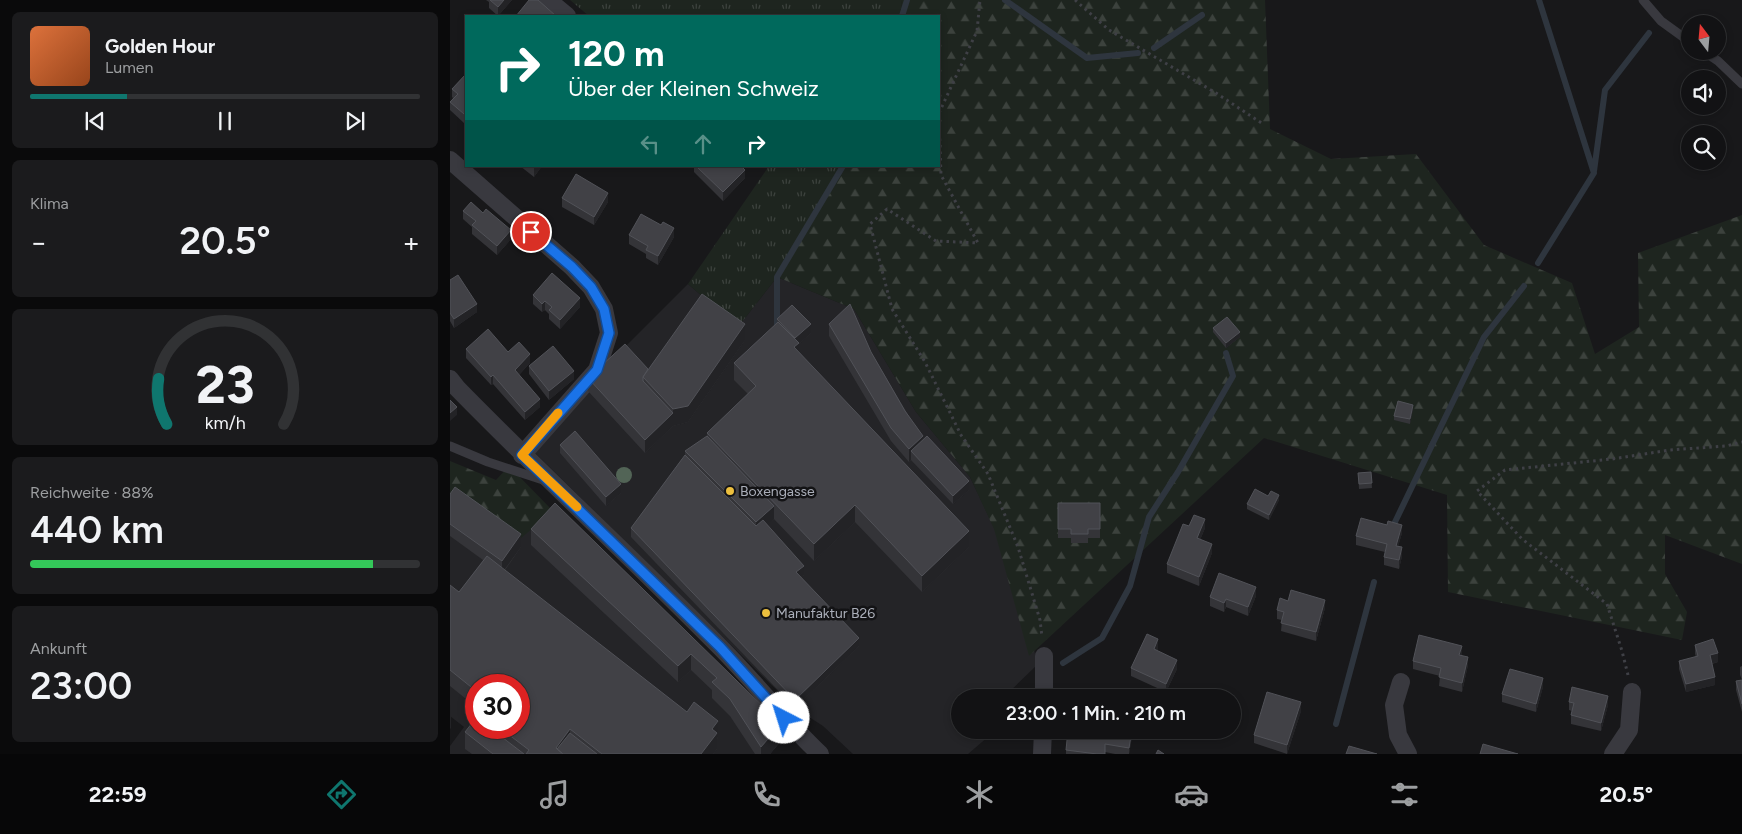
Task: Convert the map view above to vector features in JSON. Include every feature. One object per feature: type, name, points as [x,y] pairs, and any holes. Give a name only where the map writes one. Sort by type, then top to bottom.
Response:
[{"type":"street","points":[[548,0],[565,15]]},
{"type":"street","points":[[450,160],[466,170],[572,267],[591,287],[604,309],[606,317],[609,333],[597,370],[522,455]]},
{"type":"street","points":[[450,379],[522,455],[720,647],[760,689],[797,733],[820,754]]},
{"type":"street","points":[[1044,656],[1044,689]]},
{"type":"street","points":[[1401,682],[1394,705],[1398,735],[1408,754]]},
{"type":"street","points":[[1613,754],[1629,730],[1632,692]]},
{"type":"street","points":[[1042,754],[1043,739]]},
{"type":"lane","points":[[1642,0],[1660,21],[1681,36]]},
{"type":"lane","points":[[1716,60],[1742,84]]},
{"type":"lane","points":[[450,446],[488,462],[551,482]]},
{"type":"path","points":[[940,111],[977,31],[980,0]]},
{"type":"path","points":[[1074,0],[1109,30],[1216,92],[1262,124]]},
{"type":"path","points":[[940,147],[941,175],[978,243],[936,241],[887,209],[870,224],[892,309],[925,362],[961,435],[988,474],[1018,547],[1040,620],[1044,656]]},
{"type":"path","points":[[1632,692],[1622,650],[1607,604],[1522,539],[1478,491],[1505,470],[1612,459],[1670,450],[1726,446],[1742,442]]},
{"type":"shaded area","points":[[777,277],[854,309],[916,412],[970,477],[1023,589],[1037,665],[1012,689],[951,689],[951,739],[986,739],[968,754],[853,754],[823,726],[795,708],[527,445],[688,284],[738,327]]},
{"type":"shaded area","points":[[450,497],[553,511],[781,741],[770,754],[450,754],[450,746],[464,727],[450,716]]},
{"type":"green space","points":[[570,0],[902,0],[900,15],[588,15]]},
{"type":"green space","points":[[902,0],[1265,0],[1270,129],[1331,159],[1416,154],[1484,245],[1572,283],[1595,354],[1639,327],[1638,253],[1742,215],[1742,564],[1665,535],[1665,574],[1687,612],[1682,640],[1448,592],[1447,495],[1264,438],[1029,656],[994,529],[970,477],[916,412],[854,309],[777,277],[842,167],[940,167],[940,15],[900,15]]},
{"type":"green space","points":[[768,167],[842,167],[777,277],[738,327],[688,284]]},
{"type":"green space","points":[[450,461],[496,480],[509,466],[553,511],[520,539],[450,497]]},
{"type":"building","points":[[490,0],[504,0],[498,7]]},
{"type":"building","points":[[529,0],[538,0],[555,15],[517,15]]},
{"type":"building","points":[[465,75],[464,114],[450,102],[458,94],[452,89]]},
{"type":"building","points":[[697,167],[742,167],[745,170],[723,192]]},
{"type":"building","points":[[576,174],[608,193],[594,217],[562,198]]},
{"type":"building","points":[[471,202],[483,213],[486,209],[511,230],[497,246],[472,225],[476,221],[463,211]]},
{"type":"building","points":[[641,214],[661,225],[663,222],[674,228],[658,256],[646,250],[648,246],[629,235]]},
{"type":"building","points":[[552,273],[580,298],[560,320],[549,310],[552,307],[545,301],[542,304],[533,295]]},
{"type":"building","points":[[458,275],[477,304],[454,319],[450,313],[450,280]]},
{"type":"building","points":[[702,294],[745,324],[688,406],[673,409],[643,377]]},
{"type":"building","points":[[850,304],[871,352],[905,411],[923,436],[909,449],[891,428],[829,324]]},
{"type":"building","points":[[792,305],[811,324],[795,338],[777,319]]},
{"type":"building","points":[[1227,317],[1240,332],[1226,343],[1213,328]]},
{"type":"building","points":[[778,322],[799,343],[794,347],[969,531],[922,576],[855,505],[814,544],[707,433],[756,386],[734,363]]},
{"type":"building","points":[[488,329],[508,352],[519,342],[530,354],[515,370],[540,399],[525,412],[493,375],[491,377],[466,349]]},
{"type":"building","points":[[625,344],[648,369],[643,377],[643,381],[673,413],[645,440],[588,378]]},
{"type":"building","points":[[553,346],[574,371],[549,391],[529,366]]},
{"type":"building","points":[[450,400],[457,407],[450,413]]},
{"type":"building","points":[[1398,401],[1413,405],[1410,419],[1394,416]]},
{"type":"building","points":[[575,431],[621,484],[606,497],[560,445]]},
{"type":"building","points":[[707,436],[774,506],[756,522],[685,451]]},
{"type":"building","points":[[927,436],[969,481],[953,496],[911,451]]},
{"type":"building","name":"Manufaktur B26","points":[[685,455],[756,526],[763,520],[804,566],[796,572],[859,638],[795,700],[631,528]]},
{"type":"building","points":[[1371,472],[1372,483],[1359,484],[1358,473]]},
{"type":"building","points":[[455,487],[521,534],[502,561],[450,524],[450,494]]},
{"type":"building","points":[[1255,489],[1268,496],[1271,491],[1279,495],[1269,515],[1247,504]]},
{"type":"building","points":[[555,503],[781,724],[761,747],[730,699],[712,682],[717,678],[691,654],[678,666],[531,529]]},
{"type":"building","points":[[1058,503],[1100,503],[1100,529],[1088,529],[1088,534],[1071,534],[1071,529],[1058,529]]},
{"type":"building","points":[[1194,515],[1205,519],[1197,538],[1212,544],[1199,577],[1167,564],[1183,524],[1189,526]]},
{"type":"building","points":[[1361,518],[1387,525],[1388,521],[1402,525],[1396,546],[1402,547],[1399,560],[1384,557],[1387,544],[1356,536]]},
{"type":"building","points":[[487,556],[687,712],[694,702],[718,721],[712,729],[717,733],[701,754],[602,754],[570,729],[556,748],[563,754],[526,754],[529,750],[514,739],[530,739],[530,674],[465,674],[465,682],[450,670],[450,585],[459,592]]},
{"type":"building","points":[[1219,573],[1256,587],[1248,607],[1226,599],[1224,603],[1210,597]]},
{"type":"building","points":[[1291,590],[1325,600],[1316,632],[1281,623],[1284,612],[1277,610],[1280,598],[1288,601]]},
{"type":"building","points":[[1147,634],[1158,639],[1154,649],[1177,660],[1166,684],[1131,668]]},
{"type":"building","points":[[1419,635],[1462,646],[1459,655],[1468,657],[1462,683],[1439,677],[1441,668],[1413,661]]},
{"type":"building","points":[[1713,639],[1718,653],[1710,655],[1715,677],[1686,684],[1679,661],[1698,656],[1695,645]]},
{"type":"building","points":[[1510,669],[1543,678],[1536,704],[1502,694]]},
{"type":"building","points":[[1742,680],[1742,704],[1736,681]]},
{"type":"building","points":[[1572,687],[1608,696],[1601,723],[1571,715],[1574,703],[1569,702]]},
{"type":"building","points":[[1267,692],[1301,702],[1287,745],[1254,735]]},
{"type":"building","points":[[570,733],[597,754],[563,754],[557,749]]},
{"type":"building","points":[[474,739],[504,739],[524,754],[493,754]]},
{"type":"building","points":[[1067,739],[1130,739],[1129,748],[1105,744],[1105,754],[1066,750]]},
{"type":"building","points":[[1483,744],[1518,754],[1480,754]]},
{"type":"building","points":[[1349,746],[1377,754],[1346,754]]},
{"type":"building","points":[[1158,750],[1164,754],[1156,754]]},
{"type":"waterway","points":[[902,15],[907,0]]},
{"type":"waterway","points":[[1005,0],[1087,58],[1138,53]]},
{"type":"waterway","points":[[1538,263],[1594,173],[1539,0]]},
{"type":"waterway","points":[[1154,48],[1202,15]]},
{"type":"waterway","points":[[1594,171],[1605,90],[1649,33]]},
{"type":"waterway","points":[[777,327],[777,277],[842,167]]},
{"type":"waterway","points":[[1395,522],[1484,337],[1524,286]]},
{"type":"waterway","points":[[1063,663],[1102,638],[1130,586],[1149,517],[1178,472],[1233,376],[1226,353]]},
{"type":"waterway","points":[[1336,724],[1374,582]]},
{"type":"slow traffic","points":[[558,413],[522,455],[577,507]]},
{"type":"place","name":"Boxengasse","points":[[730,491]]},
{"type":"place","name":"Manufaktur B26","points":[[766,613]]},
{"type":"route","points":[[531,232],[572,267],[591,287],[604,309],[609,333],[597,370],[522,455],[720,647],[760,689],[784,718]]}]
